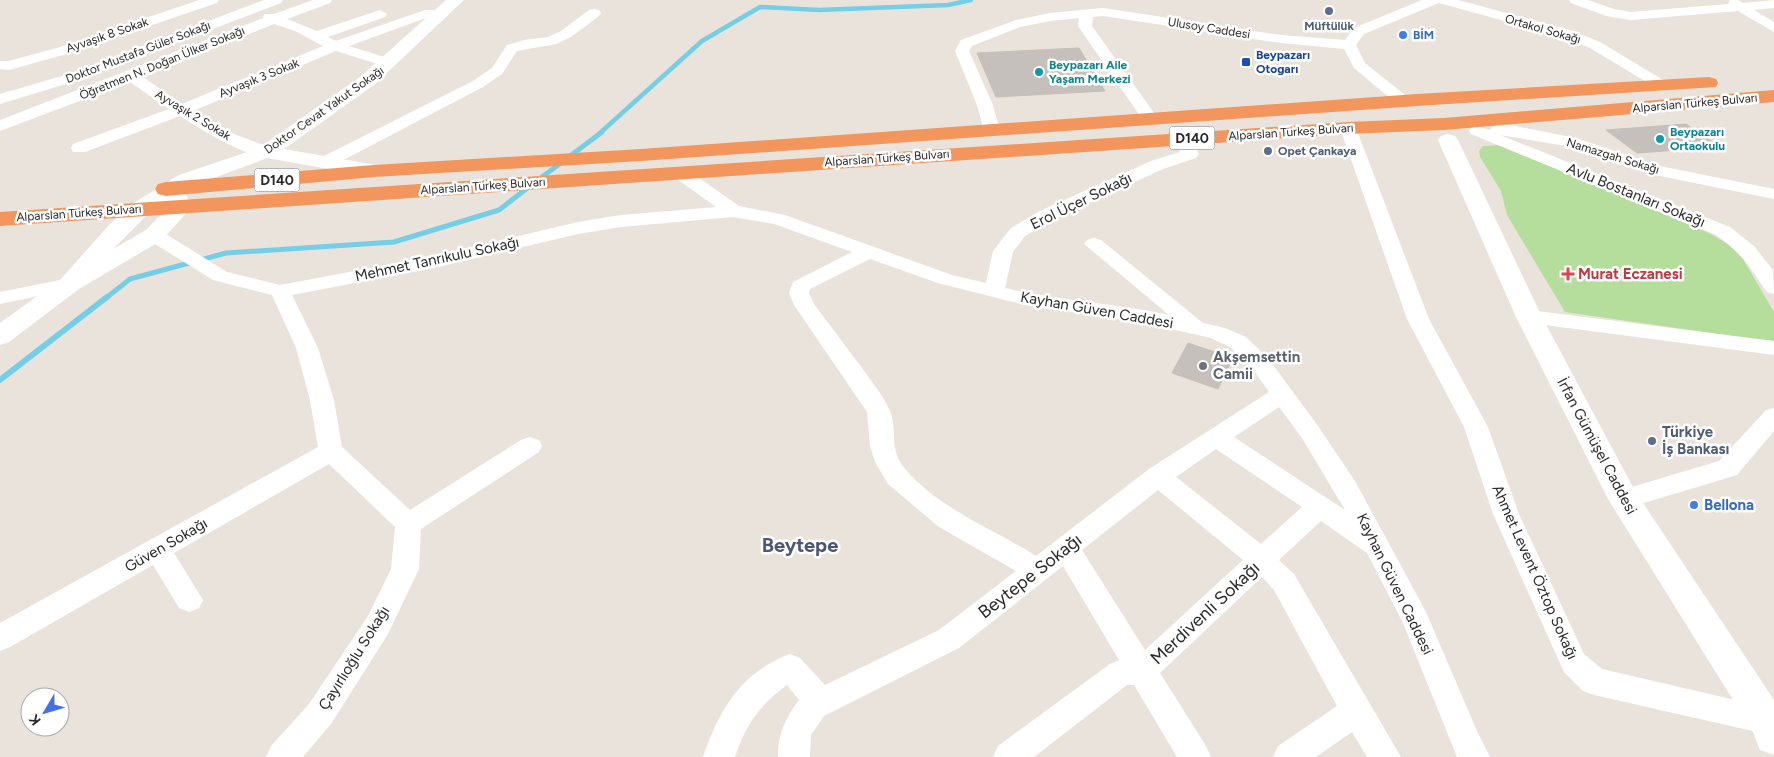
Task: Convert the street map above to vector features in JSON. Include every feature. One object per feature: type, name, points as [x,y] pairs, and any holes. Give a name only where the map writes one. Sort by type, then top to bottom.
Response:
[{"type":"highway","name":"Alparslan Türkeş Bulvarı","points":[[176,198],[374,172],[1425,100],[1774,79]]},
{"type":"highway","name":"Alparslan Türkeş Bulvarı","points":[[0,202],[176,198],[504,185],[1348,128],[1444,129],[1774,96]]},
{"type":"highway","points":[[1404,102],[1400,108],[1406,115],[1417,121],[1444,129],[1458,118],[1455,111],[1445,105],[1425,100]]},
{"type":"highway","name":"Alparslan Türkeş Bulvarı","points":[[0,219],[140,209]]},
{"type":"street","name":"Ayvaşık 8 Sokak","points":[[0,65],[10,66],[65,50],[212,0]]},
{"type":"street","name":"Doktor Mustafa Güler Sokağı","points":[[0,100],[74,77],[276,0]]},
{"type":"street","name":"Öğretmen N. Doğan Ülker Sokağı","points":[[0,126],[324,0]]},
{"type":"street","name":"Doktor Cevat Yakut Sokağı","points":[[176,198],[187,180],[266,152],[367,81],[456,0]]},
{"type":"street","points":[[1096,0],[1086,13],[1085,26],[1151,120]]},
{"type":"street","points":[[1404,102],[1358,65],[1349,45],[1359,30],[1434,0]]},
{"type":"street","name":"Ortakol Sokağı","points":[[1443,0],[1558,32],[1595,45],[1662,86]]},
{"type":"street","points":[[1576,0],[1611,13],[1630,16],[1734,3],[1774,4]]},
{"type":"street","points":[[1734,3],[1774,28]]},
{"type":"street","points":[[253,8],[272,19],[300,28],[317,28],[392,10]]},
{"type":"street","name":"Ulusoy Caddesi","points":[[992,131],[985,104],[962,51],[966,43],[1016,24],[1050,17],[1103,12],[1281,39],[1349,45]]},
{"type":"street","points":[[326,162],[478,84],[497,71],[512,48],[524,44],[551,41],[566,34],[594,13]]},
{"type":"street","points":[[1593,19],[1611,13]]},
{"type":"street","name":"Ayvaşık 3 Sokak","points":[[79,148],[181,110],[335,46],[425,14],[440,14]]},
{"type":"street","points":[[1558,32],[1576,25]]},
{"type":"street","points":[[317,28],[335,46],[389,63]]},
{"type":"street","name":"Ayvaşık 2 Sokak","points":[[132,76],[181,110],[230,139],[266,152],[374,172]]},
{"type":"street","name":"Ahmet Levent Öztop Sokağı","points":[[1348,128],[1418,319],[1476,427],[1506,514],[1574,663],[1594,680],[1770,729]]},
{"type":"street","name":"Namazgah Sokağı","points":[[1444,129],[1477,131],[1505,129],[1570,142],[1656,170],[1774,194]]},
{"type":"street","name":"İrfan Gümüşel Caddesi","points":[[1444,129],[1529,317],[1624,499],[1770,729]]},
{"type":"street","name":"Avlu Bostanları Sokağı","points":[[1477,131],[1724,231],[1756,257],[1774,288]]},
{"type":"street","name":"Erol Üçer Sokağı","points":[[994,291],[1004,251],[1018,232],[1047,215],[1148,169],[1190,154],[1183,139]]},
{"type":"street","name":"Kayhan Güven Caddesi","points":[[679,172],[733,211],[778,219],[945,279],[1025,299],[1135,314],[1217,333],[1238,342],[1260,363],[1346,488],[1416,621],[1474,757]]},
{"type":"street","points":[[0,298],[70,284],[117,230],[140,209],[176,198]]},
{"type":"street","points":[[0,336],[70,284],[154,235],[176,198]]},
{"type":"street","name":"Mehmet Tanrıkulu Sokağı","points":[[154,235],[220,276],[280,291],[434,262],[578,228],[621,221],[733,211]]},
{"type":"street","points":[[1094,244],[1198,329]]},
{"type":"street","points":[[868,252],[800,286],[799,293],[804,305],[879,411],[882,446],[887,462],[897,477],[948,520],[1008,552],[1037,571]]},
{"type":"street","points":[[280,291],[307,348],[322,400],[331,451],[408,524],[530,446]]},
{"type":"street","points":[[1529,317],[1774,348]]},
{"type":"street","name":"Beytepe Sokağı","points":[[794,757],[792,742],[801,722],[813,706],[949,639],[1158,476],[1282,394]]},
{"type":"street","points":[[1624,499],[1728,468],[1774,416]]},
{"type":"street","points":[[1216,437],[1320,506],[1378,548]]},
{"type":"street","name":"Güven Sokağı","points":[[0,638],[331,451]]},
{"type":"street","points":[[1158,476],[1262,560],[1284,582],[1384,757]]},
{"type":"street","name":"Merdivenli Sokağı","points":[[1009,757],[1120,673],[1143,670],[1320,506]]},
{"type":"street","name":"Çayırlıoğlu Sokağı","points":[[282,757],[320,714],[378,625],[405,569],[408,524]]},
{"type":"street","points":[[1066,548],[1195,757]]},
{"type":"street","points":[[158,550],[189,600]]},
{"type":"street","points":[[719,757],[726,735],[737,713],[762,685],[790,667],[820,702]]},
{"type":"street","points":[[1289,757],[1356,711]]},
{"type":"green space","points":[[1501,145],[1709,233],[1728,244],[1743,259],[1774,312],[1774,342],[1565,312],[1507,215],[1501,191],[1480,157],[1479,151],[1483,146]]},
{"type":"building","name":"Beypazarı Aile Yaşam Merkezi","points":[[1079,48],[1105,91],[996,97],[977,53]]},
{"type":"building","name":"Beypazarı Ortaokulu","points":[[1686,124],[1720,147],[1637,153],[1606,130]]},
{"type":"building","name":"Akşemsettin Camii","points":[[1188,343],[1233,358],[1218,389],[1172,373]]},
{"type":"waterway","points":[[600,133],[702,41],[760,7],[819,10],[948,5],[971,0]]},
{"type":"waterway","points":[[538,180],[602,132]]},
{"type":"waterway","points":[[106,298],[130,279],[226,253],[394,242],[499,210],[530,186]]},
{"type":"waterway","points":[[0,380],[107,297]]},
{"type":"place","name":"Müftülük","points":[[1329,11]]},
{"type":"place","name":"BİM","points":[[1403,35]]},
{"type":"place","name":"Beypazarı Otogarı","points":[[1246,62]]},
{"type":"place","name":"Beypazarı Aile Yaşam Merkezi","points":[[1039,72]]},
{"type":"place","name":"Beypazarı Ortaokulu","points":[[1660,139]]},
{"type":"place","name":"Opet Çankaya","points":[[1268,151]]},
{"type":"place","name":"Murat Eczanesi","points":[[1568,274]]},
{"type":"place","name":"Akşemsettin Camii","points":[[1203,366]]},
{"type":"place","name":"Türkiye İş Bankası","points":[[1652,441]]},
{"type":"place","name":"Bellona","points":[[1694,505]]},
{"type":"district","name":"Beytepe","points":[[800,545]]}]
